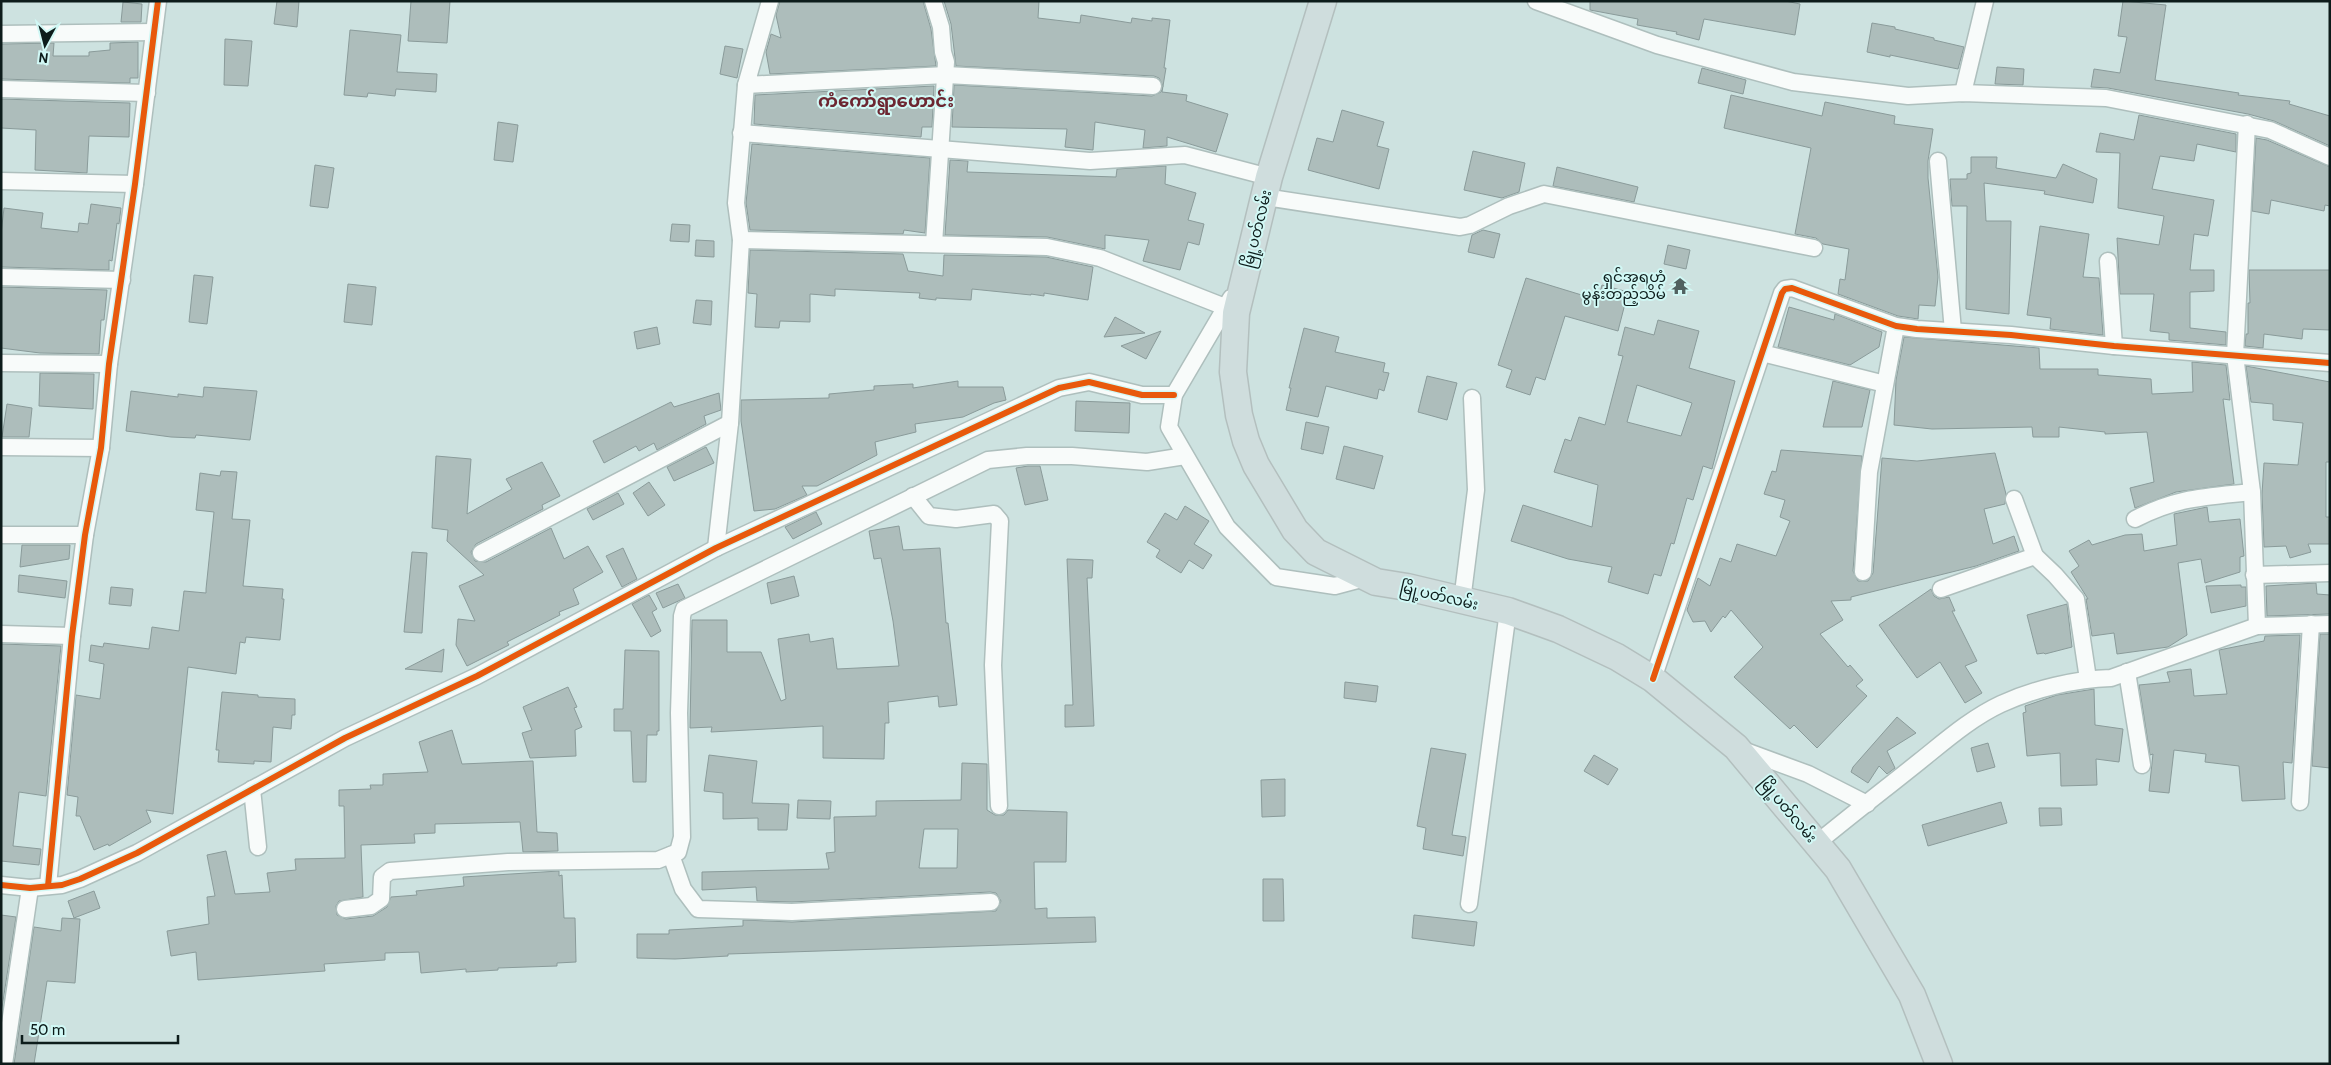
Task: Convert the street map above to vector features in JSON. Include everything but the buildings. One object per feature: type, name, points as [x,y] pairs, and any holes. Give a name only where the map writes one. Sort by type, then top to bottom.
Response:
[{"type":"main road","name":"မြို့ပတ်လမ်း","points":[[1323,1],[1267,187],[1236,313],[1233,372],[1239,415],[1246,441],[1256,465],[1295,530],[1316,552],[1376,582],[1407,587],[1508,611],[1558,629],[1617,657],[1653,679],[1736,747],[1838,869],[1912,995],[1939,1064]]},
{"type":"street","points":[[48,886],[72,636],[85,535],[101,448],[108,364],[122,280],[158,1]]},
{"type":"street","points":[[716,548],[730,423],[741,240],[736,204],[741,133],[746,86],[770,1]]},
{"type":"street","points":[[933,1],[941,27],[946,75],[939,148],[934,244]]},
{"type":"street","points":[[1536,1],[1657,44],[1793,82],[1908,96],[1963,93],[2106,98],[2247,124],[2286,135],[2330,158]]},
{"type":"street","points":[[1963,93],[1985,1]]},
{"type":"street","points":[[1,34],[154,32]]},
{"type":"street","points":[[746,86],[946,75],[1153,86]]},
{"type":"street","points":[[1,90],[147,93]]},
{"type":"street","points":[[2247,124],[2235,355],[2252,492],[2257,626]]},
{"type":"street","points":[[741,133],[1090,161],[1185,155],[1267,187],[1460,226],[1470,225],[1509,206],[1544,194],[1814,248]]},
{"type":"street","points":[[1938,161],[1953,331]]},
{"type":"street","points":[[1,181],[135,184]]},
{"type":"street","points":[[741,240],[1047,248],[1100,258],[1225,307]]},
{"type":"street","points":[[2108,261],[2114,346]]},
{"type":"street","points":[[1246,273],[1174,395],[1169,428],[1227,527],[1276,576],[1335,586],[1365,578]]},
{"type":"street","points":[[1,277],[122,280]]},
{"type":"street","points":[[1653,679],[1782,293],[1785,289],[1792,288],[1896,326],[2330,363]]},
{"type":"street","points":[[1863,572],[1869,472],[1896,326]]},
{"type":"street","points":[[1762,353],[1885,384]]},
{"type":"street","points":[[1,364],[108,364]]},
{"type":"street","points":[[1,885],[30,888],[80,880],[136,852],[345,738],[477,676],[716,548],[1059,388],[1089,382],[1142,395],[1174,395]]},
{"type":"street","points":[[1462,601],[1476,490],[1472,398]]},
{"type":"street","points":[[481,553],[730,423]]},
{"type":"street","points":[[1,447],[101,448]]},
{"type":"street","points":[[345,909],[371,906],[381,899],[382,877],[390,871],[508,862],[658,860],[678,852],[682,837],[680,713],[682,616],[684,609],[988,460],[1072,456],[1147,462],[1185,456]]},
{"type":"street","points":[[2135,520],[2160,506],[2184,499],[2252,492]]},
{"type":"street","points":[[913,496],[928,516],[956,519],[994,514],[1000,521],[993,665],[999,806]]},
{"type":"street","points":[[2014,499],[2035,556],[2076,599],[2088,679]]},
{"type":"street","points":[[1,535],[85,535]]},
{"type":"street","points":[[1940,589],[2035,556]]},
{"type":"street","points":[[2254,575],[2330,573]]},
{"type":"street","points":[[1469,904],[1508,611]]},
{"type":"street","points":[[2300,802],[2311,624]]},
{"type":"street","points":[[1816,844],[1977,717],[2001,704],[2028,694],[2088,679],[2111,678],[2257,626],[2330,624]]},
{"type":"street","points":[[1,634],[72,636]]},
{"type":"street","points":[[2127,672],[2142,765]]},
{"type":"street","points":[[1736,747],[1808,774],[1867,804]]},
{"type":"street","points":[[252,789],[258,847]]},
{"type":"street","points":[[670,855],[683,889],[698,909],[792,912],[991,902]]},
{"type":"street","points":[[4,1064],[30,888]]},
{"type":"cycle path","points":[[48,886],[72,636],[85,535],[101,448],[109,364],[135,184],[158,1]]},
{"type":"cycle path","points":[[1653,679],[1782,293],[1785,289],[1792,288],[1896,326],[1917,329],[2011,335],[2114,346],[2330,363]]},
{"type":"cycle path","points":[[1,885],[30,888],[62,885],[80,879],[137,853],[345,738],[477,676],[716,548],[1059,388],[1089,382],[1142,395],[1174,395]]},
{"type":"place","name":"ရှင်အရဟံ မွန်းတည့်သိမ်","points":[[1680,286]]},
{"type":"district","name":"ကံကော်ရွာဟောင်း","points":[[886,101]]}]
